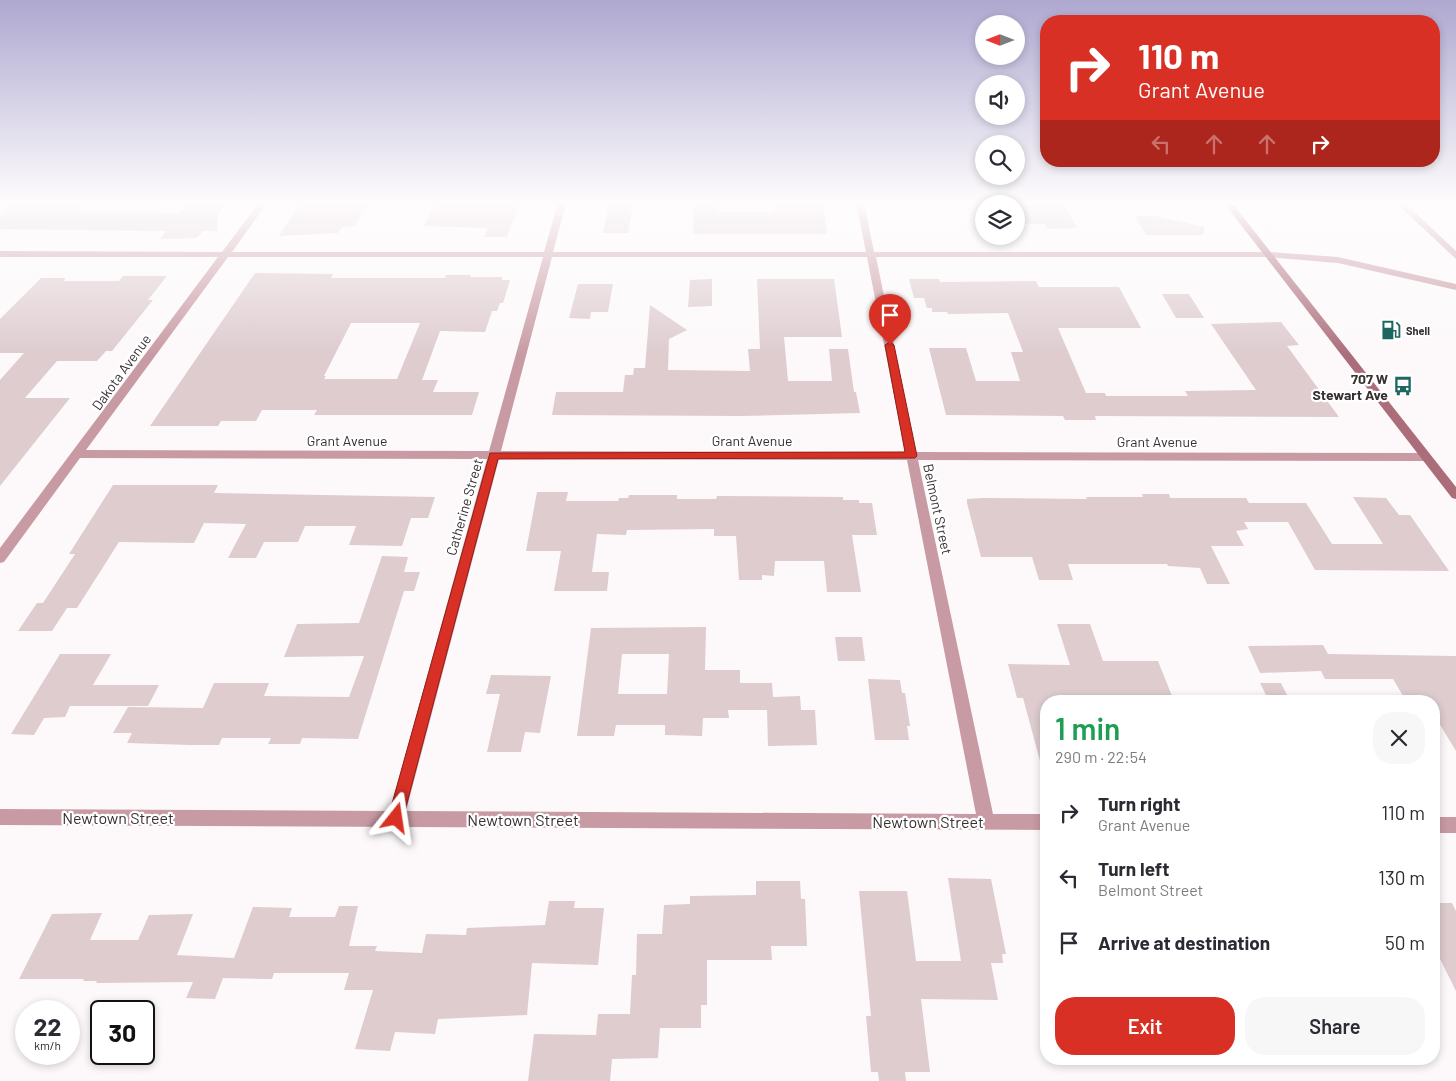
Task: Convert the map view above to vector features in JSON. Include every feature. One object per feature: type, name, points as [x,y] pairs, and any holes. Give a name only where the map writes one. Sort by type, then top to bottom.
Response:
[{"type":"main road","points":[[1270,255],[1456,495]]},
{"type":"street","points":[[0,254],[1270,255],[1338,260],[1456,287]]},
{"type":"street","name":"Dakota Avenue","points":[[0,558],[225,255]]},
{"type":"street","name":"Catherine Street","points":[[396,818],[548,255]]},
{"type":"street","name":"Belmont Street","points":[[870,255],[986,821]]},
{"type":"street","name":"Grant Avenue","points":[[77,454],[1426,457]]},
{"type":"street","name":"Newtown Street","points":[[0,817],[1040,822]]},
{"type":"street","points":[[1440,825],[1456,825]]},
{"type":"building","points":[[255,273],[333,274],[331,278],[445,278],[446,275],[471,275],[470,277],[502,277],[502,280],[510,280],[503,303],[500,303],[497,311],[492,311],[485,332],[440,331],[422,380],[438,380],[433,392],[479,392],[472,415],[314,415],[317,410],[262,410],[256,421],[221,421],[218,426],[150,426]],"holes":[[[351,323],[420,323],[397,379],[324,379]]]},
{"type":"building","points":[[123,276],[167,276],[148,300],[153,300],[112,351],[106,351],[97,361],[57,361],[25,398],[70,398],[0,486],[0,380],[24,353],[0,353],[0,319],[41,278],[66,278],[63,281],[119,281]]},
{"type":"building","points":[[712,279],[712,306],[688,307],[690,280]]},
{"type":"building","points":[[757,279],[834,279],[842,337],[784,337],[788,381],[832,381],[829,349],[848,349],[854,392],[856,392],[860,413],[742,416],[552,415],[556,392],[623,392],[625,375],[633,375],[634,368],[645,368],[650,305],[687,330],[669,339],[668,370],[750,371],[748,349],[760,349]]},
{"type":"building","points":[[909,279],[939,279],[940,282],[1036,281],[1039,287],[1119,287],[1141,328],[1058,328],[1086,393],[1105,393],[1106,396],[1188,396],[1185,391],[1256,390],[1211,324],[1281,322],[1299,345],[1287,346],[1339,417],[1095,416],[1096,420],[1065,420],[1063,416],[946,415],[929,348],[966,348],[976,381],[1020,381],[1011,352],[1023,352],[1008,313],[948,314],[947,312],[932,312],[932,308],[927,308],[924,298],[914,298]]},
{"type":"building","points":[[578,284],[613,284],[608,312],[591,312],[590,319],[569,318]]},
{"type":"building","points":[[1162,294],[1189,294],[1204,318],[1176,318]]},
{"type":"building","points":[[113,485],[218,485],[214,493],[435,497],[428,518],[411,518],[402,546],[349,545],[356,526],[305,526],[298,542],[264,542],[256,558],[228,558],[246,524],[204,523],[194,543],[119,542],[77,608],[67,608],[52,631],[18,631],[37,603],[43,603],[75,554],[69,554]]},
{"type":"building","points":[[537,492],[568,492],[566,501],[618,501],[619,498],[628,498],[629,495],[677,495],[677,499],[716,499],[717,496],[843,497],[843,500],[859,500],[859,503],[872,503],[877,535],[852,535],[861,592],[827,592],[824,561],[775,561],[774,576],[762,575],[762,580],[739,580],[736,536],[714,536],[714,529],[627,530],[626,535],[597,534],[592,572],[609,572],[607,591],[554,591],[561,551],[526,551]]},
{"type":"building","points":[[1142,494],[1169,494],[1170,498],[1246,498],[1249,503],[1306,503],[1332,544],[1383,544],[1353,497],[1386,498],[1399,515],[1410,515],[1449,571],[1315,570],[1288,522],[1244,522],[1248,529],[1236,531],[1244,546],[1211,546],[1230,584],[1207,584],[1200,568],[1168,566],[1167,564],[1068,564],[1073,580],[1039,580],[1032,557],[981,557],[967,503],[967,499],[983,498],[1087,499],[1086,497],[1143,497]]},
{"type":"building","points":[[382,556],[408,557],[404,572],[420,572],[414,591],[404,591],[358,739],[302,738],[300,744],[268,744],[271,738],[222,738],[219,745],[190,745],[127,743],[132,733],[113,733],[128,707],[203,708],[214,683],[269,683],[264,696],[349,697],[364,656],[284,657],[297,624],[359,623]]},
{"type":"building","points":[[1057,624],[1090,624],[1103,661],[1158,661],[1172,695],[1040,695],[1040,761],[1023,698],[1017,698],[1008,664],[1070,665]]},
{"type":"building","points":[[706,627],[705,670],[740,670],[740,683],[772,683],[773,697],[800,696],[801,710],[815,710],[817,745],[768,746],[767,710],[728,710],[729,718],[703,718],[702,736],[665,735],[665,725],[616,725],[614,736],[577,736],[591,628]],"holes":[[[622,654],[669,654],[667,694],[618,694]]]},
{"type":"building","points":[[835,637],[862,637],[865,661],[838,661]]},
{"type":"building","points":[[1323,645],[1328,654],[1456,656],[1456,751],[1440,725],[1440,695],[1402,695],[1393,679],[1325,679],[1321,671],[1260,673],[1248,646]]},
{"type":"building","points":[[60,654],[111,654],[93,685],[159,685],[148,706],[70,706],[65,717],[44,718],[34,735],[11,734]]},
{"type":"building","points":[[491,675],[551,676],[540,733],[525,732],[521,752],[487,752],[500,694],[486,694]]},
{"type":"building","points":[[868,679],[900,680],[902,693],[905,693],[910,726],[907,726],[909,740],[875,740]]},
{"type":"building","points":[[1260,683],[1281,683],[1287,695],[1266,695]]},
{"type":"building","points":[[948,878],[991,879],[1006,954],[1002,954],[1003,963],[991,963],[998,1000],[921,999],[930,1072],[905,1072],[906,1081],[879,1081],[878,1072],[871,1072],[866,1016],[871,1016],[859,891],[907,891],[916,961],[961,961]]},
{"type":"building","points":[[756,881],[800,881],[801,899],[805,899],[807,946],[771,946],[772,960],[707,960],[707,1005],[701,1005],[701,1028],[660,1028],[658,1058],[612,1059],[610,1081],[528,1081],[534,1034],[596,1035],[598,1014],[630,1014],[632,975],[636,975],[637,934],[662,934],[664,905],[690,904],[690,896],[756,895]]},
{"type":"building","points":[[549,901],[575,901],[574,908],[604,908],[598,965],[532,963],[527,1015],[438,1019],[435,1034],[395,1032],[390,1051],[355,1049],[373,990],[344,990],[349,973],[274,973],[272,979],[223,978],[215,999],[186,998],[193,982],[96,983],[97,981],[83,981],[84,979],[19,979],[52,914],[102,913],[90,940],[138,940],[149,915],[193,914],[177,955],[234,958],[253,907],[292,908],[289,917],[335,917],[339,906],[358,906],[349,946],[377,946],[375,951],[422,953],[426,934],[466,935],[467,928],[545,925]]},
{"type":"building","points":[[1440,903],[1452,903],[1456,911],[1456,991],[1440,959]]},
{"type":"place","name":"Shell","points":[[1391,330]]},
{"type":"place","name":"707 W Stewart Ave","points":[[1403,386]]},
{"type":"route","points":[[396,818],[452,605],[494,456],[911,456],[890,345]]}]
